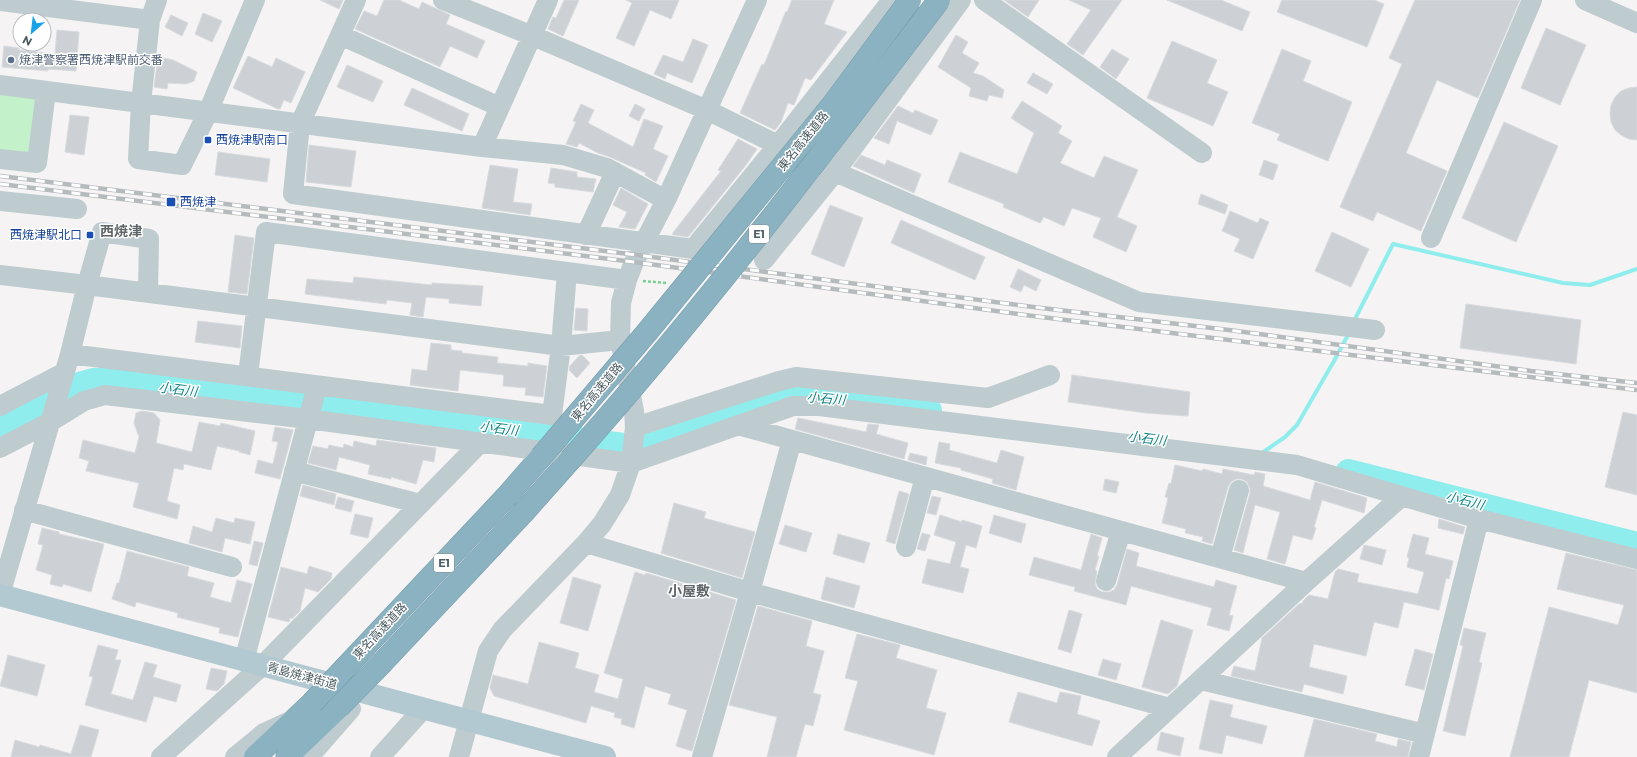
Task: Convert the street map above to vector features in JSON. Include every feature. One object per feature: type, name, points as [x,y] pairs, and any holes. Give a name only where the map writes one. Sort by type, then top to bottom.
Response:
[{"type":"highway","name":"東名高速道路","points":[[255,757],[345,668],[507,496],[541,457],[638,343],[829,110],[910,0]]},
{"type":"highway","name":"東名高速道路","points":[[287,757],[386,663],[444,597],[523,513],[570,460],[667,347],[754,241],[939,0]]},
{"type":"main road","name":"青島焼津街道","points":[[0,595],[604,757]]},
{"type":"street","points":[[157,0],[150,20],[141,103],[138,159],[182,165],[208,112],[255,0]]},
{"type":"street","points":[[356,0],[300,124],[293,194],[693,249],[778,145],[892,0]]},
{"type":"street","points":[[443,0],[533,36],[707,110],[835,172],[1139,302],[1375,330]]},
{"type":"street","points":[[482,147],[548,0]]},
{"type":"street","points":[[459,757],[488,651],[494,641],[502,630],[586,543],[602,524],[620,495],[632,459],[635,427],[634,411],[620,340],[621,303],[627,280],[643,243],[666,200],[757,0]]},
{"type":"street","points":[[764,260],[835,172],[961,0]]},
{"type":"street","points":[[984,0],[1202,153]]},
{"type":"street","points":[[1431,238],[1532,0]]},
{"type":"street","points":[[1585,0],[1637,23]]},
{"type":"street","points":[[0,1],[150,20]]},
{"type":"street","points":[[340,35],[500,107]]},
{"type":"street","points":[[0,85],[482,147],[563,155],[608,168],[666,200]]},
{"type":"street","points":[[0,159],[37,163],[46,91]]},
{"type":"street","points":[[586,235],[615,172]]},
{"type":"street","points":[[0,201],[77,209]]},
{"type":"street","points":[[0,595],[67,363],[102,232],[149,239],[148,293]]},
{"type":"street","points":[[248,375],[266,232],[627,280]]},
{"type":"street","points":[[0,406],[67,363],[248,375],[317,386],[552,414],[561,346],[567,272]]},
{"type":"street","points":[[0,275],[256,306],[561,346],[620,340]]},
{"type":"street","points":[[635,427],[778,381],[796,377],[988,398],[1050,375]]},
{"type":"street","points":[[254,663],[294,471],[317,386]]},
{"type":"street","points":[[0,448],[50,422],[84,401],[105,395],[308,419],[481,442],[632,459],[793,406],[819,406],[1297,464],[1401,497],[1479,519],[1637,558]]},
{"type":"street","points":[[738,425],[1306,582]]},
{"type":"street","points":[[702,757],[792,440]]},
{"type":"street","points":[[162,757],[254,663],[420,504],[481,442]]},
{"type":"street","points":[[294,471],[420,504]]},
{"type":"street","points":[[906,547],[925,477]]},
{"type":"street","points":[[1220,558],[1239,490]]},
{"type":"street","points":[[1117,757],[1306,582],[1401,497]]},
{"type":"street","points":[[24,510],[232,567]]},
{"type":"street","points":[[1419,757],[1479,519]]},
{"type":"street","points":[[1106,582],[1121,531]]},
{"type":"street","points":[[586,543],[750,592],[1169,708]]},
{"type":"street","points":[[1201,680],[1425,734]]},
{"type":"street","points":[[309,757],[351,709]]},
{"type":"street","points":[[380,757],[423,709]]},
{"type":"street","points":[[235,757],[264,733],[296,718]]},
{"type":"green space","points":[[0,94],[37,99],[33,152],[27,156],[0,153]]},
{"type":"building","points":[[320,0],[343,0],[339,9]]},
{"type":"building","points":[[384,0],[399,0],[419,9],[422,2],[450,15],[446,24],[485,41],[477,58],[450,46],[440,67],[355,29],[364,11],[377,16]]},
{"type":"building","points":[[564,0],[579,0],[563,36],[548,29],[553,17],[556,18]]},
{"type":"building","points":[[626,0],[679,0],[671,19],[650,10],[634,46],[616,38],[632,3]]},
{"type":"building","points":[[792,0],[834,0],[824,24],[847,32],[811,80],[805,78],[794,105],[788,103],[781,122],[775,130],[740,113],[762,64],[764,65]]},
{"type":"building","points":[[1004,0],[1039,0],[1028,17]]},
{"type":"building","points":[[1069,0],[1122,0],[1083,55],[1067,44],[1091,10]]},
{"type":"building","points":[[1167,0],[1221,0],[1250,12],[1242,31]]},
{"type":"building","points":[[1282,0],[1374,0],[1384,4],[1367,47],[1277,12]]},
{"type":"building","points":[[1415,0],[1520,0],[1478,98],[1437,80],[1406,153],[1447,171],[1421,231],[1377,212],[1373,221],[1340,207],[1402,64],[1389,58]]},
{"type":"building","points":[[203,13],[222,21],[212,42],[195,34]]},
{"type":"building","points":[[171,15],[188,23],[182,36],[165,27]]},
{"type":"building","points":[[1546,28],[1586,45],[1560,105],[1521,88]]},
{"type":"building","points":[[57,30],[79,32],[76,71],[48,69],[48,71],[2,67],[4,46],[12,47],[12,52],[55,54]]},
{"type":"building","points":[[956,35],[968,42],[962,53],[979,63],[973,73],[983,76],[1004,90],[1002,98],[989,95],[987,101],[969,96],[971,88],[938,67]]},
{"type":"building","points":[[693,39],[708,45],[692,83],[667,73],[665,79],[654,74],[663,55],[683,62]]},
{"type":"building","points":[[1172,41],[1217,60],[1207,83],[1228,92],[1213,126],[1147,98]]},
{"type":"building","points":[[1112,49],[1129,59],[1116,79],[1100,67]]},
{"type":"building","points":[[1282,49],[1311,61],[1303,81],[1352,102],[1328,161],[1277,140],[1280,134],[1252,123]]},
{"type":"building","points":[[248,56],[272,67],[276,58],[305,72],[291,103],[284,100],[280,109],[278,109],[233,88]]},
{"type":"building","points":[[158,57],[173,60],[197,72],[194,81],[186,84],[168,83],[167,89],[154,87]]},
{"type":"building","points":[[347,65],[383,81],[373,102],[337,87]]},
{"type":"building","points":[[1033,73],[1053,84],[1047,94],[1027,83]]},
{"type":"building","points":[[1637,87],[1637,140],[1629,139],[1615,130],[1611,122],[1610,113],[1611,105],[1615,97],[1621,91]]},
{"type":"building","points":[[412,88],[469,114],[462,131],[404,105]]},
{"type":"building","points":[[1022,101],[1062,126],[1058,133],[1072,141],[1060,163],[1094,178],[1104,156],[1138,170],[1117,217],[1137,226],[1126,252],[1093,237],[1101,218],[1072,208],[1064,226],[1044,217],[1040,223],[1003,207],[1004,204],[948,182],[960,152],[1017,174],[1034,133],[1011,118]]},
{"type":"building","points":[[581,104],[594,110],[588,123],[633,147],[644,119],[663,126],[653,149],[668,156],[656,182],[645,175],[646,173],[598,153],[579,143],[577,147],[566,144],[576,122],[573,121]]},
{"type":"building","points":[[635,104],[645,109],[639,121],[629,116]]},
{"type":"building","points":[[898,106],[913,113],[915,110],[938,120],[931,135],[897,121],[889,144],[874,138]]},
{"type":"building","points":[[70,115],[89,117],[84,155],[65,152]]},
{"type":"building","points":[[1504,122],[1558,146],[1516,242],[1462,218]]},
{"type":"building","points":[[738,139],[757,149],[746,165],[688,237],[672,234],[721,171],[718,170]]},
{"type":"building","points":[[309,145],[356,151],[351,187],[306,182]]},
{"type":"building","points":[[218,152],[270,159],[267,182],[215,175]]},
{"type":"building","points":[[861,155],[885,165],[887,160],[921,174],[914,193],[853,166]]},
{"type":"building","points":[[1264,160],[1278,165],[1273,180],[1259,175]]},
{"type":"building","points":[[490,165],[518,169],[513,202],[532,204],[530,215],[482,208]]},
{"type":"building","points":[[551,168],[577,172],[577,177],[596,179],[593,192],[555,187],[555,184],[548,183]]},
{"type":"building","points":[[621,188],[648,204],[635,229],[619,227],[627,212],[613,205]]},
{"type":"building","points":[[1201,194],[1228,205],[1225,214],[1198,204]]},
{"type":"building","points":[[830,205],[863,218],[844,267],[811,254]]},
{"type":"building","points":[[1230,211],[1258,223],[1260,218],[1269,222],[1253,259],[1234,251],[1240,239],[1222,231]]},
{"type":"building","points":[[901,220],[985,257],[975,280],[891,243]]},
{"type":"building","points":[[1332,232],[1369,249],[1351,287],[1315,271]]},
{"type":"building","points":[[235,235],[254,238],[247,294],[228,292]]},
{"type":"building","points":[[1018,269],[1041,280],[1036,291],[1024,285],[1021,292],[1010,287]]},
{"type":"building","points":[[354,277],[432,285],[432,283],[483,286],[481,306],[449,303],[449,299],[426,297],[423,317],[410,315],[412,303],[387,300],[386,304],[305,294],[307,279],[353,283]]},
{"type":"building","points":[[1466,304],[1581,320],[1576,364],[1460,348]]},
{"type":"building","points":[[576,308],[588,309],[587,331],[574,330]]},
{"type":"building","points":[[198,321],[242,326],[240,348],[195,342]]},
{"type":"building","points":[[431,343],[451,345],[451,350],[462,351],[462,353],[498,357],[497,363],[528,366],[528,363],[547,366],[543,397],[525,395],[526,388],[503,386],[504,375],[460,370],[458,391],[410,385],[412,369],[427,371]]},
{"type":"building","points":[[582,355],[590,363],[577,378],[569,370],[570,366],[579,356]]},
{"type":"building","points":[[1072,375],[1190,392],[1188,416],[1146,413],[1068,402]]},
{"type":"building","points":[[142,411],[154,413],[160,420],[156,443],[192,452],[199,422],[220,426],[221,423],[255,431],[250,455],[217,446],[211,470],[184,464],[183,470],[174,468],[167,501],[180,505],[177,519],[133,507],[139,483],[86,471],[89,461],[79,458],[83,440],[135,453],[139,437],[134,423],[136,413]]},
{"type":"building","points":[[1623,412],[1637,415],[1637,495],[1605,487]]},
{"type":"building","points":[[798,418],[866,432],[868,424],[879,425],[876,434],[908,443],[904,459],[795,429]]},
{"type":"building","points":[[275,427],[293,430],[280,479],[255,473],[258,460],[273,464],[278,442],[272,441]]},
{"type":"building","points":[[377,440],[436,448],[434,462],[423,460],[416,484],[391,477],[391,479],[368,474],[370,465],[339,457],[336,470],[308,463],[313,446],[328,449],[329,445],[343,448],[344,444],[353,447],[354,441],[376,446]]},
{"type":"building","points":[[939,442],[950,444],[949,450],[997,463],[1001,450],[1024,457],[1016,490],[992,483],[993,479],[961,470],[961,468],[935,463]]},
{"type":"building","points":[[910,453],[927,457],[926,465],[908,460]]},
{"type":"building","points":[[1175,465],[1202,471],[1203,469],[1222,474],[1223,469],[1254,475],[1255,472],[1265,474],[1263,486],[1310,500],[1315,482],[1367,498],[1364,513],[1322,500],[1314,527],[1316,528],[1312,540],[1293,535],[1285,564],[1267,559],[1280,512],[1255,505],[1243,553],[1234,550],[1250,493],[1250,488],[1247,482],[1242,479],[1236,479],[1231,482],[1228,487],[1212,544],[1202,541],[1203,537],[1185,533],[1186,529],[1162,523],[1168,498],[1165,497],[1169,483],[1171,484]]},
{"type":"building","points":[[1105,479],[1119,482],[1116,493],[1103,490]]},
{"type":"building","points":[[303,485],[336,494],[334,505],[300,496]]},
{"type":"building","points":[[899,491],[909,494],[895,544],[886,541]]},
{"type":"building","points":[[932,496],[941,498],[936,515],[927,513]]},
{"type":"building","points":[[338,497],[354,501],[351,512],[335,508]]},
{"type":"building","points":[[674,503],[706,512],[704,518],[755,532],[742,578],[661,553]]},
{"type":"building","points":[[355,514],[373,518],[368,538],[350,534]]},
{"type":"building","points":[[940,515],[982,526],[976,548],[966,545],[960,567],[969,569],[963,593],[922,583],[928,559],[950,564],[956,542],[934,535]]},
{"type":"building","points":[[994,515],[1026,524],[1021,543],[989,533]]},
{"type":"building","points":[[216,518],[234,523],[235,518],[255,522],[250,544],[225,538],[222,552],[189,543],[193,526],[212,532]]},
{"type":"building","points":[[1439,519],[1465,527],[1463,534],[1438,528]]},
{"type":"building","points":[[785,525],[812,533],[806,552],[779,544]]},
{"type":"building","points":[[42,528],[59,532],[59,534],[104,544],[91,592],[63,584],[62,587],[50,584],[52,575],[36,570],[43,545],[38,544]]},
{"type":"building","points":[[922,533],[930,535],[925,551],[917,549]]},
{"type":"building","points":[[838,534],[870,543],[864,563],[833,554]]},
{"type":"building","points":[[1091,534],[1102,538],[1095,570],[1097,571],[1095,583],[1097,589],[1102,592],[1114,590],[1117,585],[1127,549],[1139,553],[1136,566],[1214,587],[1216,580],[1237,586],[1229,615],[1233,616],[1229,631],[1207,625],[1212,608],[1131,586],[1126,605],[1074,591],[1075,587],[1029,575],[1034,557],[1081,570]]},
{"type":"building","points":[[1413,534],[1429,538],[1425,554],[1453,561],[1449,579],[1446,578],[1439,610],[1404,602],[1398,628],[1374,622],[1366,656],[1314,644],[1309,667],[1347,676],[1343,694],[1304,684],[1302,692],[1231,676],[1234,666],[1255,671],[1262,638],[1300,603],[1302,604],[1309,595],[1328,599],[1335,572],[1338,569],[1359,574],[1357,582],[1418,594],[1424,572],[1407,567],[1409,558],[1407,557]]},
{"type":"building","points":[[254,541],[263,543],[257,566],[249,564]]},
{"type":"building","points":[[1364,545],[1386,550],[1382,565],[1360,559]]},
{"type":"building","points":[[127,551],[189,567],[187,576],[214,583],[210,597],[231,603],[237,580],[252,584],[238,637],[219,633],[220,628],[177,617],[178,613],[136,602],[135,607],[112,599],[117,583],[119,583]]},
{"type":"building","points":[[1566,553],[1637,570],[1637,693],[1589,680],[1569,757],[1510,757],[1549,607],[1618,625],[1624,605],[1557,589]]},
{"type":"building","points":[[309,566],[332,573],[331,579],[318,592],[305,588],[300,611],[292,619],[290,618],[289,622],[268,617],[281,567],[307,574]]},
{"type":"building","points":[[635,572],[645,575],[646,573],[736,600],[692,751],[676,746],[687,710],[668,704],[671,694],[645,686],[634,728],[621,724],[622,719],[614,717],[615,713],[591,706],[586,723],[494,696],[490,688],[493,675],[528,684],[539,642],[579,653],[575,668],[599,675],[594,692],[618,699],[623,679],[604,673]]},
{"type":"building","points":[[573,577],[601,585],[588,631],[560,623]]},
{"type":"building","points":[[826,577],[860,586],[854,608],[821,599]]},
{"type":"building","points":[[758,606],[812,621],[806,646],[824,651],[813,693],[821,695],[813,726],[805,724],[796,757],[767,757],[777,717],[729,705]]},
{"type":"building","points":[[1069,610],[1082,614],[1071,653],[1058,649]]},
{"type":"building","points":[[1161,620],[1193,630],[1177,686],[1168,694],[1142,687]]},
{"type":"building","points":[[1464,628],[1486,633],[1479,662],[1482,663],[1465,736],[1443,731],[1463,646],[1460,645]]},
{"type":"building","points":[[857,634],[900,645],[896,658],[937,670],[926,708],[946,713],[934,755],[844,730],[858,681],[845,678]]},
{"type":"building","points":[[98,645],[118,650],[115,660],[121,660],[111,694],[133,700],[145,662],[157,665],[153,677],[181,685],[176,702],[154,696],[146,722],[85,705],[93,677],[89,676]]},
{"type":"building","points":[[1415,649],[1433,654],[1424,690],[1405,685]]},
{"type":"building","points":[[8,655],[45,665],[37,696],[0,686]]},
{"type":"building","points":[[1103,659],[1121,664],[1116,680],[1098,675]]},
{"type":"building","points":[[211,668],[227,671],[224,684],[217,691],[206,689]]},
{"type":"building","points":[[1018,692],[1057,703],[1060,692],[1081,696],[1077,714],[1100,721],[1092,746],[1009,722]]},
{"type":"building","points":[[1210,700],[1233,705],[1230,717],[1267,726],[1262,744],[1226,735],[1222,754],[1199,749]]},
{"type":"building","points":[[1314,719],[1377,734],[1375,741],[1397,747],[1398,739],[1411,742],[1408,757],[1304,757]]},
{"type":"building","points":[[80,725],[99,730],[91,757],[11,757],[15,740],[39,747],[40,745],[71,754]]},
{"type":"building","points":[[1161,732],[1184,738],[1180,756],[1157,750]]},
{"type":"waterway","points":[[1354,321],[1393,244],[1563,283],[1590,285],[1637,269]]},
{"type":"waterway","points":[[1262,453],[1285,437],[1297,425],[1349,333]]},
{"type":"waterway","name":"小石川","points":[[0,427],[79,384],[93,380],[110,380],[640,446],[656,443],[787,397],[811,394],[930,410]]},
{"type":"waterway","name":"小石川","points":[[1348,471],[1637,544]]},
{"type":"railway","points":[[0,176],[637,255],[1033,307],[1229,330],[1531,371],[1637,383]]},
{"type":"railway","points":[[0,184],[634,262],[1033,316],[1637,390]]},
{"type":"place","name":"焼津警察署西焼津駅前交番","points":[[11,60]]},
{"type":"place","name":"西焼津駅南口","points":[[208,140]]},
{"type":"place","name":"西焼津","points":[[171,202]]},
{"type":"place","name":"西焼津駅北口","points":[[90,235]]},
{"type":"district","name":"西焼津","points":[[121,231]]},
{"type":"district","name":"小屋敷","points":[[689,591]]}]
